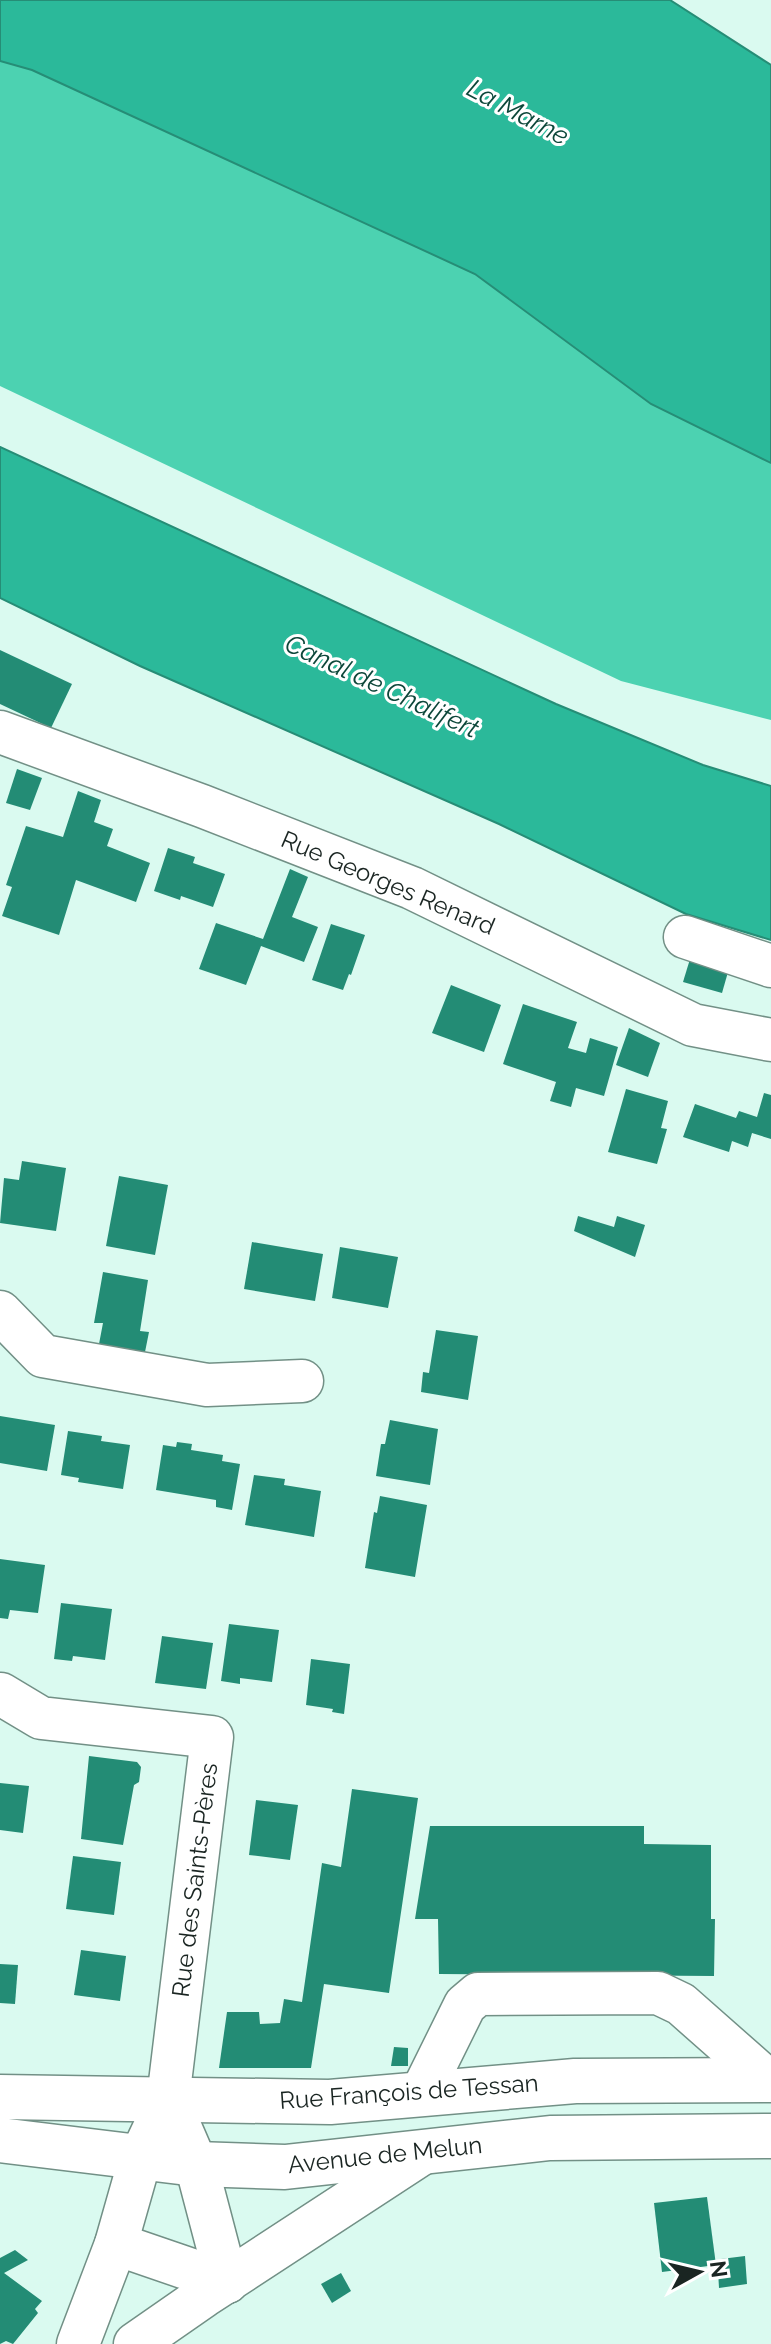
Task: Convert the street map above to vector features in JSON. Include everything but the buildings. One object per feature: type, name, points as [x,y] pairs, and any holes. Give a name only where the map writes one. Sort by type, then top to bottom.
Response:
[{"type":"main road","name":"Rue François de Tessan","points":[[0,2097],[330,2102],[575,2081],[769,2080]]},
{"type":"main road","name":"Avenue de Melun","points":[[0,2140],[196,2164],[285,2167],[550,2138],[771,2136]]},
{"type":"street","name":"Rue Georges Renard","points":[[0,732],[412,888],[693,1025],[771,1040]]},
{"type":"street","points":[[685,937],[771,966]]},
{"type":"street","points":[[0,1312],[43,1356],[207,1385],[302,1381]]},
{"type":"street","name":"Rue des Saints-Pères","points":[[1,1694],[41,1718],[212,1737],[168,2099]]},
{"type":"street","points":[[421,2094],[465,2005],[478,1994],[658,1993],[681,2004],[769,2080]]},
{"type":"street","points":[[78,2344],[116,2244],[141,2156],[168,2099]]},
{"type":"street","points":[[168,2099],[196,2164],[227,2282]]},
{"type":"street","points":[[135,2344],[423,2153]]},
{"type":"street","points":[[116,2244],[227,2282]]},
{"type":"shaded area","points":[[0,61],[32,70],[475,274],[651,404],[771,463],[771,720],[621,681],[0,386]]},
{"type":"water","name":"La Marne","points":[[0,0],[670,0],[771,65],[771,463],[651,404],[475,274],[32,70],[0,61]]},
{"type":"water","name":"Canal de Chalifert","points":[[0,447],[556,704],[703,765],[771,786],[771,940],[686,914],[499,824],[140,666],[0,598]]}]
